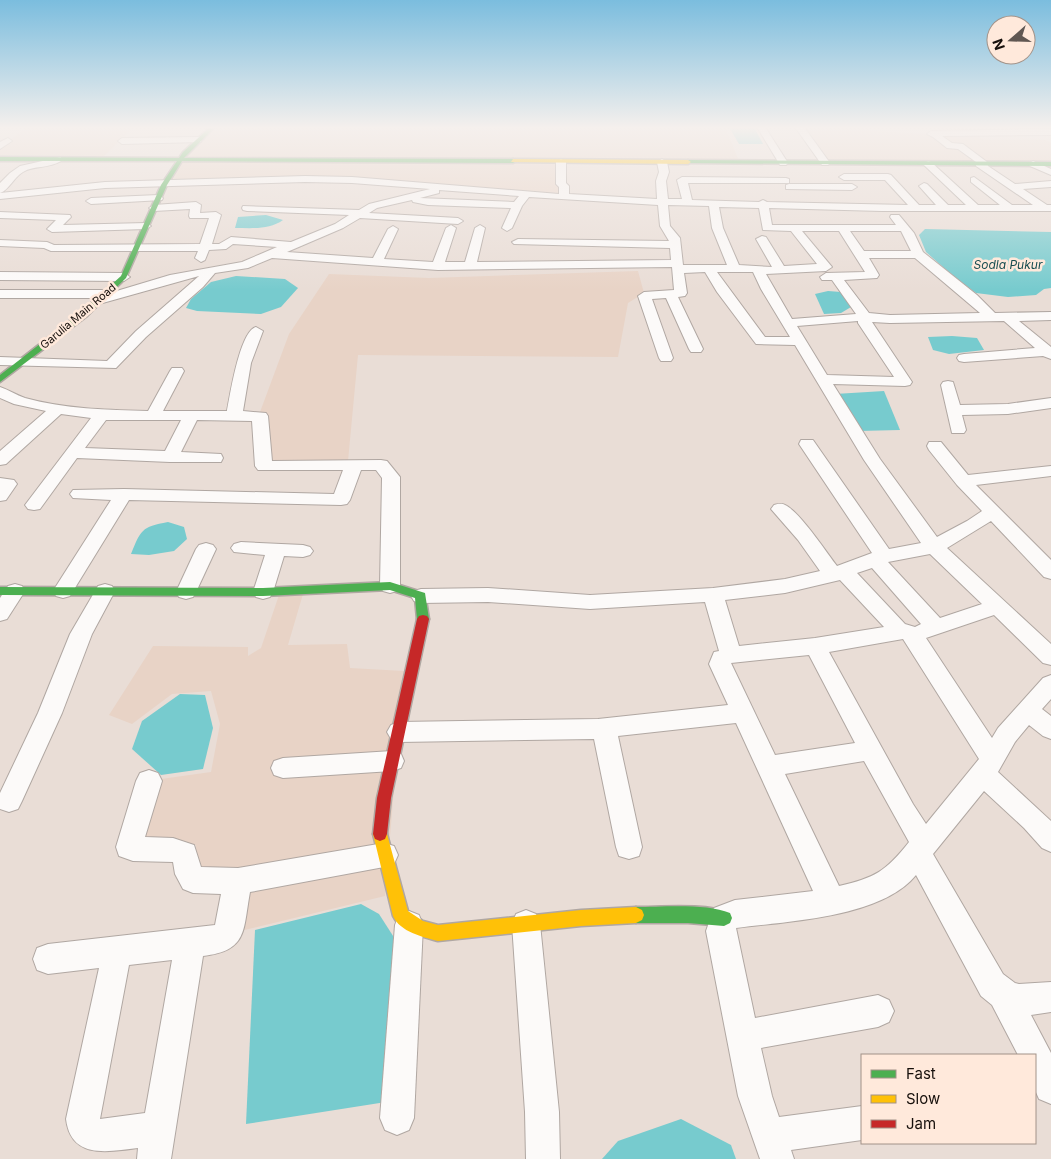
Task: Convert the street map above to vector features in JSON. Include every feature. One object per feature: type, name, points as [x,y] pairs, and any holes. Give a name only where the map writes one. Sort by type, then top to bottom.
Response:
[{"type":"main road","name":"Garulia Main Road","points":[[0,379],[124,277],[166,182]]},
{"type":"main road","points":[[7,591],[263,592],[390,586],[421,596],[423,620],[384,798],[380,836],[401,916],[409,924],[420,930],[438,933],[604,917],[677,914],[724,918]]},
{"type":"street","points":[[561,181],[561,184],[564,186],[564,196]]},
{"type":"street","points":[[661,181],[660,193],[665,226],[674,238],[681,293],[644,296],[666,358]]},
{"type":"street","points":[[682,181],[688,202]]},
{"type":"street","points":[[711,181],[740,192],[763,204],[887,208],[1048,208]]},
{"type":"street","points":[[787,181],[798,205]]},
{"type":"street","points":[[847,181],[867,207]]},
{"type":"street","points":[[892,181],[915,207]]},
{"type":"street","points":[[946,181],[975,208]]},
{"type":"street","points":[[975,181],[1010,208]]},
{"type":"street","points":[[1004,181],[1048,208]]},
{"type":"street","points":[[0,204],[5,196],[105,185],[166,182],[316,210],[454,225],[438,266]]},
{"type":"street","points":[[249,198],[374,182],[564,196],[660,193],[688,202],[714,203],[740,192],[788,184],[852,187]]},
{"type":"street","points":[[374,182],[363,201],[383,202],[409,198],[451,187]]},
{"type":"street","points":[[1012,187],[1051,184]]},
{"type":"street","points":[[924,186],[944,207]]},
{"type":"street","points":[[578,189],[597,189]]},
{"type":"street","points":[[507,228],[517,205],[527,192]]},
{"type":"street","points":[[395,193],[423,195]]},
{"type":"street","points":[[409,198],[428,202],[517,205]]},
{"type":"street","points":[[91,201],[159,200],[196,205],[194,216],[220,215],[194,274]]},
{"type":"street","points":[[109,209],[159,200]]},
{"type":"street","points":[[291,200],[341,201]]},
{"type":"street","points":[[0,294],[102,297],[211,270],[244,265],[339,226],[383,202]]},
{"type":"street","points":[[714,203],[714,216],[726,250],[735,268]]},
{"type":"street","points":[[763,204],[767,228],[903,228]]},
{"type":"street","points":[[887,208],[903,228],[918,254],[972,298],[991,317]]},
{"type":"street","points":[[0,215],[66,217],[52,229],[146,226]]},
{"type":"street","points":[[0,225],[56,226]]},
{"type":"street","points":[[377,261],[393,228]]},
{"type":"street","points":[[470,265],[480,228]]},
{"type":"street","points":[[804,278],[872,276],[843,228]]},
{"type":"street","points":[[759,272],[826,267],[795,229]]},
{"type":"street","points":[[762,239],[780,270]]},
{"type":"street","points":[[0,243],[47,245],[51,248],[222,248],[231,240],[294,246]]},
{"type":"street","points":[[518,242],[675,245]]},
{"type":"street","points":[[598,243],[604,264]]},
{"type":"street","points":[[20,276],[51,248]]},
{"type":"street","points":[[272,254],[438,266],[604,264],[757,268],[798,341],[872,460],[934,547],[1051,657]]},
{"type":"street","points":[[861,255],[918,254]]},
{"type":"street","points":[[708,268],[761,341],[798,341]]},
{"type":"street","points":[[0,360],[111,365],[141,334],[199,284],[211,270]]},
{"type":"street","points":[[0,276],[124,277]]},
{"type":"street","points":[[821,379],[905,382],[865,323],[866,317],[835,276]]},
{"type":"street","points":[[670,294],[696,349]]},
{"type":"street","points":[[1008,316],[1050,352]]},
{"type":"street","points":[[788,323],[866,317],[890,319],[1051,316]]},
{"type":"street","points":[[234,416],[244,363],[256,331]]},
{"type":"street","points":[[964,358],[1050,352]]},
{"type":"street","points":[[153,415],[177,371]]},
{"type":"street","points":[[948,385],[958,430]]},
{"type":"street","points":[[0,392],[19,401],[58,409],[101,414],[260,416],[264,466],[381,465],[391,477],[390,586]]},
{"type":"street","points":[[954,410],[983,411],[1047,408]]},
{"type":"street","points":[[0,460],[58,409]]},
{"type":"street","points":[[34,505],[101,414]]},
{"type":"street","points":[[170,457],[191,416]]},
{"type":"street","points":[[806,444],[880,557],[936,627]]},
{"type":"street","points":[[935,446],[963,481],[1051,572]]},
{"type":"street","points":[[71,453],[215,458]]},
{"type":"street","points":[[79,494],[341,500],[354,465]]},
{"type":"street","points":[[963,481],[1051,471]]},
{"type":"street","points":[[0,483],[8,484],[0,496]]},
{"type":"street","points":[[63,591],[124,494]]},
{"type":"street","points":[[780,509],[838,573],[906,632],[987,766],[1051,840]]},
{"type":"street","points":[[421,596],[488,596],[590,602],[713,595],[785,586],[838,573],[880,557],[934,547],[993,512]]},
{"type":"street","points":[[241,548],[303,552]]},
{"type":"street","points":[[186,592],[206,549]]},
{"type":"street","points":[[263,592],[277,550]]},
{"type":"street","points":[[0,614],[7,591]]},
{"type":"street","points":[[9,801],[50,712],[81,634],[104,591]]},
{"type":"street","points":[[713,595],[732,655]]},
{"type":"street","points":[[831,900],[720,664],[722,658],[732,655],[815,646],[936,627],[998,606]]},
{"type":"street","points":[[815,646],[904,812],[992,985],[1004,996],[1034,1054]]},
{"type":"street","points":[[861,1123],[773,1147],[755,1096],[742,1036],[721,930],[724,918],[735,914],[853,896],[898,876],[947,818],[987,766],[1006,736],[1051,684]]},
{"type":"street","points":[[1028,711],[1051,729]]},
{"type":"street","points":[[399,732],[604,728],[743,713]]},
{"type":"street","points":[[604,728],[629,847]]},
{"type":"street","points":[[768,766],[830,758],[871,750]]},
{"type":"street","points":[[283,768],[392,761]]},
{"type":"street","points":[[149,781],[129,846],[132,850],[173,850],[184,854],[188,874],[193,880],[238,881],[384,854]]},
{"type":"street","points":[[48,958],[218,940],[224,937],[228,931],[238,881]]},
{"type":"street","points":[[397,1118],[409,924]]},
{"type":"street","points":[[526,924],[542,1112],[543,1159]]},
{"type":"street","points":[[154,1159],[190,942]]},
{"type":"street","points":[[117,951],[83,1119],[84,1128],[93,1137],[160,1128]]},
{"type":"street","points":[[1004,996],[1015,1000],[1051,997]]},
{"type":"street","points":[[742,1036],[878,1011]]},
{"type":"street","points":[[1036,1057],[1051,1087]]},
{"type":"shaded area","points":[[386,181],[559,181],[560,193]]},
{"type":"shaded area","points":[[638,271],[644,293],[628,303],[618,357],[358,355],[348,461],[270,463],[260,412],[289,334],[329,274],[429,278]]},
{"type":"shaded area","points":[[303,594],[288,645],[347,644],[350,668],[404,671],[385,896],[236,932],[236,877],[197,876],[196,845],[131,847],[161,779],[211,772],[220,724],[211,691],[172,694],[132,724],[109,715],[153,646],[248,647],[248,656],[261,648],[279,595]]},
{"type":"water","points":[[266,215],[283,220],[266,227],[235,228],[238,217]]},
{"type":"water","name":"Sodla Pukur","points":[[925,229],[1051,232],[1051,288],[1044,289],[1036,295],[1008,297],[976,293],[926,252],[919,235]]},
{"type":"water","points":[[236,276],[285,279],[298,288],[281,307],[261,314],[197,311],[186,308],[191,299],[211,282]]},
{"type":"water","points":[[828,291],[841,292],[851,307],[841,313],[824,314],[815,294]]},
{"type":"water","points":[[928,337],[977,338],[984,350],[949,354],[933,350]]},
{"type":"water","points":[[884,391],[900,430],[858,431],[835,394]]},
{"type":"water","points":[[168,522],[184,527],[187,539],[174,551],[149,555],[131,554],[143,531],[152,526]]},
{"type":"water","points":[[180,694],[205,695],[213,728],[203,769],[161,775],[132,749],[142,721]]},
{"type":"water","points":[[361,904],[379,914],[395,939],[386,1102],[246,1124],[255,930]]},
{"type":"water","points":[[681,1119],[731,1145],[736,1159],[602,1159],[618,1141]]},
{"type":"traffic: fast","points":[[0,379],[84,314],[124,277],[167,181]]},
{"type":"traffic: fast","points":[[0,591],[263,592],[390,586],[421,596],[423,619]]},
{"type":"traffic: fast","points":[[636,915],[688,915],[724,918]]},
{"type":"traffic: slow","points":[[380,834],[401,916],[414,925],[428,930],[438,933],[581,918],[636,915]]},
{"type":"traffic: jam","points":[[380,834],[384,798],[423,619]]}]
